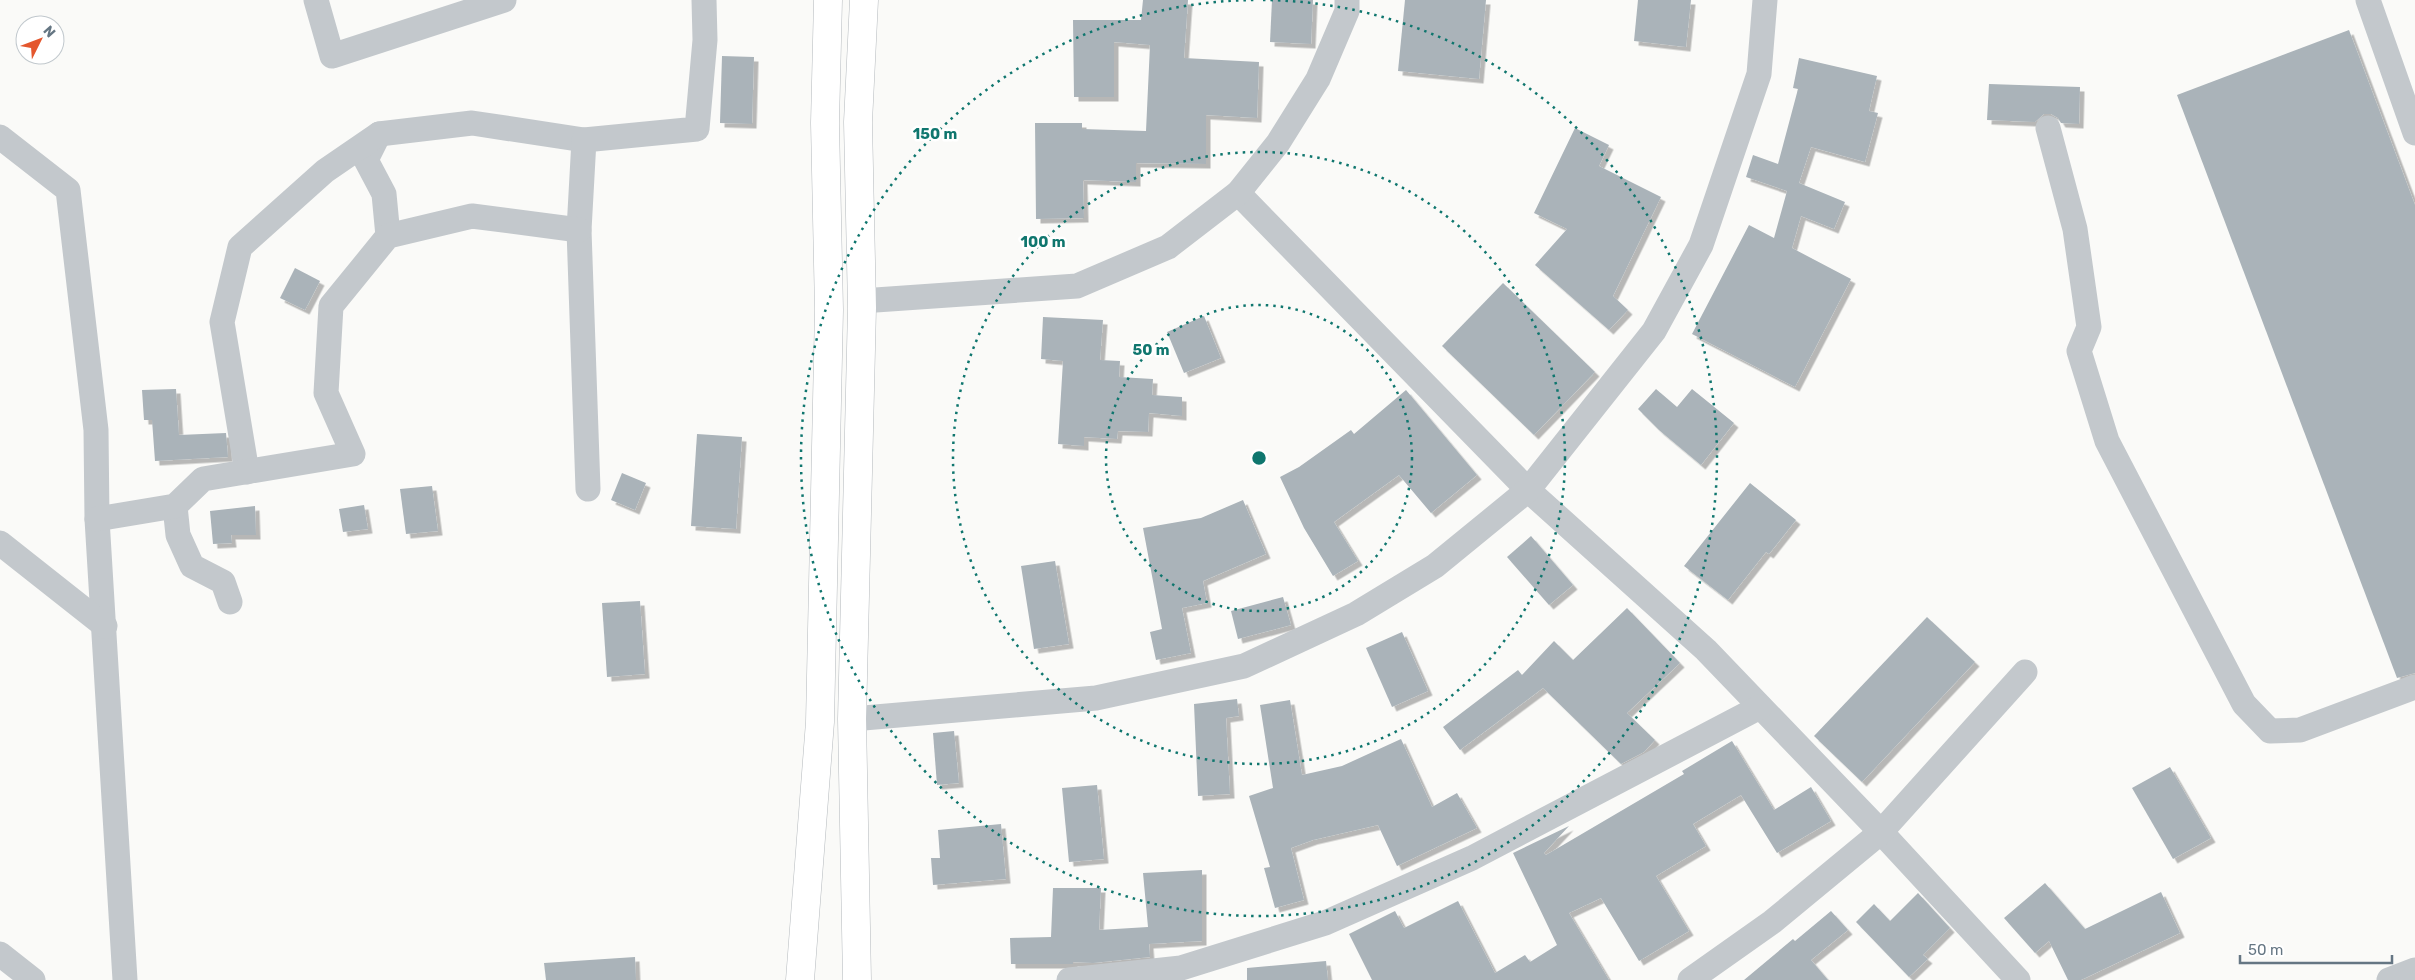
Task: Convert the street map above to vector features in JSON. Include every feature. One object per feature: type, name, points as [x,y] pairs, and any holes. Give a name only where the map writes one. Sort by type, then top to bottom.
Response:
[{"type":"highway","points":[[800,980],[820,722],[829,310],[826,123],[828,0]]},
{"type":"highway","points":[[857,980],[852,719],[862,301],[858,122],[864,0]]},
{"type":"street","points":[[316,0],[332,56],[504,0]]},
{"type":"street","points":[[246,472],[222,322],[240,247],[325,171],[379,134],[472,123],[584,140],[697,129],[705,40],[704,0]]},
{"type":"street","points":[[862,301],[1077,286],[1168,247],[1238,193],[1278,143],[1318,79],[1347,11],[1347,0]]},
{"type":"street","points":[[852,719],[1096,698],[1244,666],[1356,614],[1435,566],[1528,490],[1654,331],[1701,245],[1759,74],[1764,0]]},
{"type":"street","points":[[2368,0],[2415,133]]},
{"type":"street","points":[[2048,128],[2075,229],[2089,327],[2079,351],[2107,441],[2244,704],[2270,731],[2300,730],[2415,687]]},
{"type":"street","points":[[379,134],[366,160],[384,194],[388,236]]},
{"type":"street","points":[[0,137],[68,190],[96,430],[97,519],[125,980]]},
{"type":"street","points":[[584,140],[579,230],[588,489]]},
{"type":"street","points":[[1238,193],[1528,490],[1706,650],[1881,832],[2018,980]]},
{"type":"street","points":[[97,519],[175,506],[203,480],[353,454],[326,393],[331,306],[388,236],[472,216],[579,230]]},
{"type":"street","points":[[175,506],[178,535],[192,566],[223,582],[230,602]]},
{"type":"street","points":[[0,543],[105,626]]},
{"type":"street","points":[[1690,980],[1772,922],[1881,832],[2025,672]]},
{"type":"street","points":[[1069,980],[1181,968],[1325,923],[1472,858],[1760,707]]},
{"type":"street","points":[[0,954],[33,980]]},
{"type":"street","points":[[2389,980],[2415,970]]},
{"type":"building","points":[[1143,0],[1188,0],[1184,58],[1259,62],[1257,118],[1206,115],[1206,164],[1136,163],[1136,182],[1083,180],[1084,218],[1036,219],[1035,123],[1082,123],[1082,129],[1146,131],[1150,45],[1114,42],[1114,97],[1074,97],[1073,20],[1141,20]]},
{"type":"building","points":[[1272,0],[1313,0],[1311,44],[1270,42]]},
{"type":"building","points":[[1405,0],[1486,0],[1479,79],[1398,71]]},
{"type":"building","points":[[1638,0],[1691,0],[1686,47],[1634,41]]},
{"type":"building","points":[[2349,30],[2415,205],[2415,673],[2397,678],[2177,95]]},
{"type":"building","points":[[722,56],[754,57],[752,124],[720,123]]},
{"type":"building","points":[[1799,58],[1877,76],[1869,111],[1878,113],[1865,162],[1811,147],[1799,183],[1845,202],[1834,229],[1801,216],[1792,248],[1851,279],[1795,387],[1692,334],[1749,225],[1774,238],[1787,191],[1746,177],[1753,155],[1778,164],[1798,89],[1793,88]]},
{"type":"building","points":[[1989,84],[2080,87],[2079,124],[2061,123],[2058,118],[2051,114],[2044,114],[2035,122],[1987,120]]},
{"type":"building","points":[[1575,128],[1609,145],[1599,166],[1661,197],[1613,296],[1628,310],[1609,330],[1535,265],[1567,229],[1534,213]]},
{"type":"building","points":[[295,268],[320,281],[305,310],[280,298]]},
{"type":"building","points":[[1503,283],[1595,372],[1534,435],[1442,346]]},
{"type":"building","points":[[1204,316],[1221,358],[1184,373],[1167,332]]},
{"type":"building","points":[[1043,317],[1103,320],[1100,360],[1120,361],[1119,377],[1153,379],[1152,395],[1182,397],[1182,416],[1149,413],[1148,432],[1118,431],[1117,439],[1084,437],[1084,446],[1058,444],[1063,361],[1041,359]]},
{"type":"building","points":[[176,389],[179,435],[226,433],[228,457],[155,461],[152,420],[144,420],[142,390]]},
{"type":"building","points":[[1656,389],[1677,407],[1692,389],[1734,423],[1701,465],[1659,430],[1638,409]]},
{"type":"building","points":[[1406,390],[1477,475],[1431,513],[1399,475],[1334,522],[1358,561],[1333,576],[1304,528],[1280,477],[1299,467],[1351,430],[1354,434]]},
{"type":"building","points":[[697,434],[742,437],[736,529],[691,526]]},
{"type":"building","points":[[622,473],[646,483],[635,510],[611,500]]},
{"type":"building","points":[[1750,483],[1796,520],[1769,554],[1766,552],[1728,600],[1684,566]]},
{"type":"building","points":[[432,486],[438,531],[406,534],[400,489]]},
{"type":"building","points":[[1243,500],[1266,554],[1203,581],[1207,603],[1182,608],[1191,653],[1156,660],[1150,632],[1162,629],[1143,528],[1201,518]]},
{"type":"building","points":[[364,505],[368,529],[343,532],[339,509]]},
{"type":"building","points":[[255,506],[256,535],[231,535],[232,543],[213,544],[210,511]]},
{"type":"building","points":[[1531,536],[1573,585],[1549,605],[1507,557]]},
{"type":"building","points":[[1055,561],[1069,644],[1034,649],[1021,566]]},
{"type":"building","points":[[1283,597],[1291,625],[1238,639],[1231,611]]},
{"type":"building","points":[[640,601],[645,674],[607,677],[602,603]]},
{"type":"building","points":[[1627,608],[1680,663],[1627,713],[1655,740],[1644,752],[1621,764],[1543,688],[1460,750],[1443,727],[1518,670],[1522,675],[1554,641],[1573,660]]},
{"type":"building","points":[[1927,617],[1975,662],[1862,782],[1814,736]]},
{"type":"building","points":[[1402,632],[1428,691],[1392,707],[1366,648]]},
{"type":"building","points":[[1237,699],[1239,716],[1226,718],[1230,794],[1198,796],[1194,704]]},
{"type":"building","points":[[1290,700],[1302,775],[1342,766],[1401,739],[1432,807],[1457,793],[1477,828],[1397,866],[1378,825],[1313,840],[1291,848],[1304,900],[1275,908],[1264,868],[1270,867],[1249,796],[1273,788],[1260,705]]},
{"type":"building","points":[[954,731],[959,783],[937,785],[933,733]]},
{"type":"building","points":[[1732,741],[1774,810],[1811,787],[1831,821],[1777,853],[1741,795],[1693,824],[1706,846],[1656,876],[1689,931],[1639,961],[1601,898],[1569,913],[1609,980],[1372,980],[1349,934],[1395,911],[1404,928],[1458,901],[1495,973],[1525,955],[1530,962],[1557,945],[1513,853],[1569,826],[1544,853],[1546,855],[1684,774],[1682,771]]},
{"type":"building","points":[[2170,767],[2211,838],[2173,859],[2132,788]]},
{"type":"building","points":[[1097,785],[1104,859],[1069,862],[1062,788]]},
{"type":"building","points":[[1001,824],[1006,879],[933,885],[931,858],[940,858],[938,830]]},
{"type":"building","points":[[1202,870],[1202,941],[1149,944],[1150,957],[1093,963],[1011,964],[1010,938],[1051,937],[1053,888],[1101,888],[1099,930],[1148,927],[1143,873]]},
{"type":"building","points":[[2045,883],[2085,929],[2161,892],[2180,933],[2081,980],[2068,980],[2049,941],[2035,953],[2004,918]]},
{"type":"building","points":[[1918,893],[1950,928],[1923,955],[1928,959],[1909,977],[1856,922],[1874,904],[1890,921]]},
{"type":"building","points":[[1831,911],[1848,930],[1811,960],[1828,980],[1744,980],[1793,939],[1795,941]]},
{"type":"building","points":[[635,957],[636,980],[546,980],[544,963]]},
{"type":"building","points":[[1326,961],[1328,980],[1247,980],[1247,968]]}]
